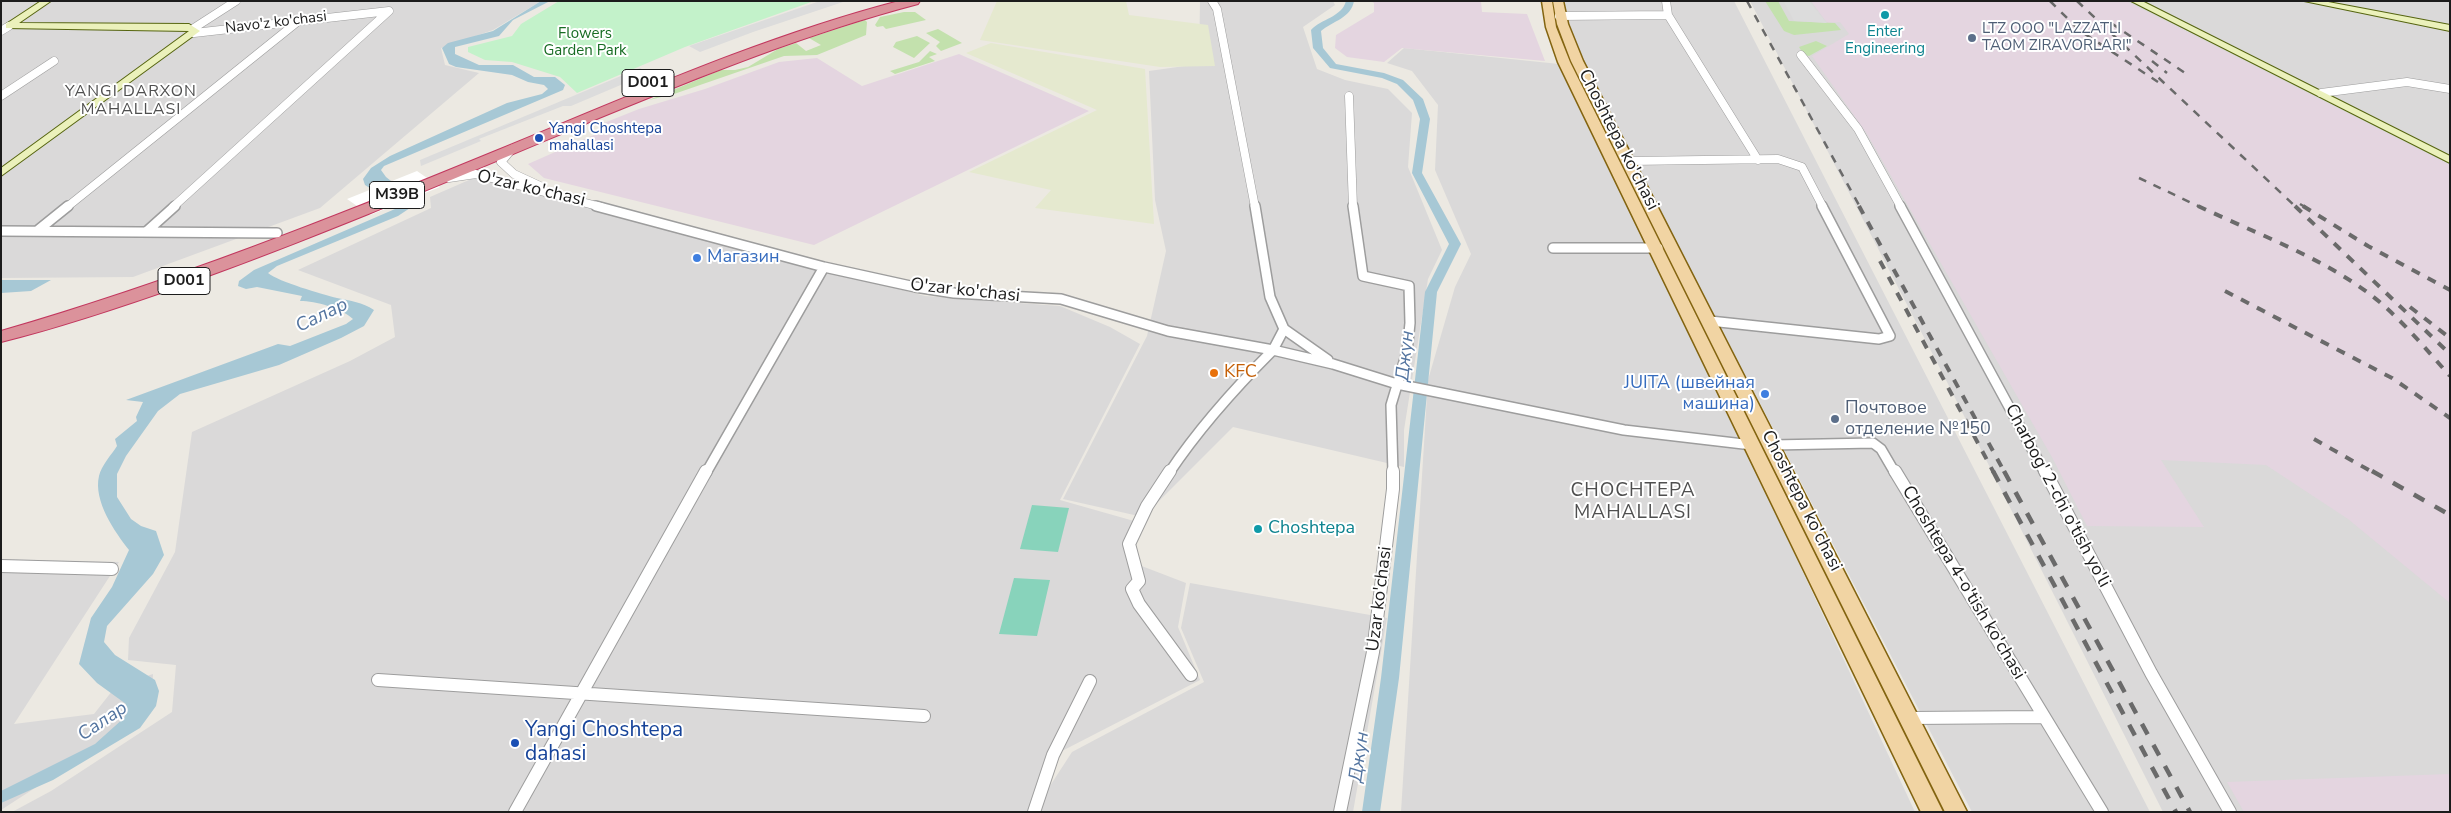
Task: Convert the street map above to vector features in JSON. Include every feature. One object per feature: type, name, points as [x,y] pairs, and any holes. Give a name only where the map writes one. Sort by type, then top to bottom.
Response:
[{"type":"highway","name":"D001","points":[[427,178],[726,57],[878,1]]},
{"type":"highway","name":"D001","points":[[427,178],[512,149],[726,57],[914,1]]},
{"type":"highway","name":"M39B","points":[[357,206],[427,178]]},
{"type":"highway","name":"D001","points":[[1,337],[154,291],[277,232],[357,206]]},
{"type":"highway","name":"D001","points":[[1,325],[149,281],[201,268],[357,206]]},
{"type":"main road","name":"Choshtepa ko'chasi","points":[[1547,1],[1555,38],[1596,111],[1629,161],[1956,812]]},
{"type":"main road","name":"Choshtepa ko'chasi","points":[[1558,1],[1559,16],[1566,38],[1596,111],[1658,248],[1752,445],[1932,812]]},
{"type":"main road","points":[[1825,592],[1845,590]]},
{"type":"street","name":"Navo'z ko'chasi","points":[[5,29],[47,1]]},
{"type":"street","points":[[194,30],[236,1]]},
{"type":"street","points":[[1212,1],[1217,9],[1244,142],[1270,297],[1284,329],[1333,364]]},
{"type":"street","points":[[1666,1],[1668,15],[1758,160]]},
{"type":"street","points":[[2135,1],[2450,160]]},
{"type":"street","points":[[2308,1],[2450,28]]},
{"type":"street","name":"Navo'z ko'chasi","points":[[5,29],[194,30],[388,10],[146,232]]},
{"type":"street","points":[[1559,16],[1668,15]]},
{"type":"street","points":[[37,231],[301,19]]},
{"type":"street","name":"Navo'z ko'chasi","points":[[1,173],[194,30]]},
{"type":"street","name":"Charbog' 2-chi o'tish yo'li","points":[[1801,55],[1858,129],[2033,448],[2151,673],[2230,812]]},
{"type":"street","points":[[1,96],[54,62]]},
{"type":"street","points":[[2320,93],[2407,82],[2450,90]]},
{"type":"street","name":"Uzar ko'chasi","points":[[1340,812],[1373,652],[1394,489],[1391,405],[1401,384],[1410,323],[1409,286],[1363,276],[1352,198],[1349,96]]},
{"type":"street","name":"O'zar ko'chasi","points":[[512,149],[501,162],[516,175],[527,182],[600,206]]},
{"type":"street","points":[[1629,161],[1778,160],[1802,166],[1890,336],[1879,339],[1710,321]]},
{"type":"street","name":"O'zar ko'chasi","points":[[427,178],[476,174],[824,266],[934,291],[1061,299],[1168,331],[1273,350]]},
{"type":"street","points":[[1,231],[277,232]]},
{"type":"street","points":[[1553,248],[1658,248]]},
{"type":"street","points":[[515,812],[786,330],[824,266]]},
{"type":"street","points":[[1191,675],[1139,604],[1132,589],[1139,581],[1129,544],[1147,506],[1190,442],[1243,380],[1273,350],[1284,329]]},
{"type":"street","points":[[1273,350],[1447,395],[1624,430],[1752,445]]},
{"type":"street","name":"Choshtepa 4-o'tish ko'chasi","points":[[1773,445],[1866,443],[1878,446],[2102,812]]},
{"type":"street","points":[[1,566],[112,569]]},
{"type":"street","points":[[378,680],[924,716]]},
{"type":"street","points":[[1034,812],[1054,755],[1090,681]]},
{"type":"street","points":[[1909,718],[2044,716]]},
{"type":"shaded area","name":"YANGI DARXON MAHALLASI","points":[[1,1],[541,1],[493,30],[441,48],[445,65],[479,73],[320,208],[133,277],[1,278]]},
{"type":"shaded area","points":[[820,1],[843,2],[700,52],[689,46]]},
{"type":"shaded area","points":[[1200,1],[1333,1],[1335,5],[1303,27],[1317,69],[1345,80],[1388,89],[1412,113],[1408,167],[1442,250],[1428,279],[1404,430],[1404,467],[1233,427],[1143,517],[1063,499],[1147,336],[1166,251],[1155,200],[1149,71],[1199,64]]},
{"type":"shaded area","points":[[1371,1],[1481,1],[1482,12],[1527,14],[1545,61],[1402,48],[1384,62],[1347,57],[1335,48],[1336,35],[1374,12],[1374,3]]},
{"type":"shaded area","points":[[1560,1],[1734,1],[2150,812],[1972,812],[1566,34]]},
{"type":"shaded area","points":[[1750,1],[2450,1],[2450,812],[2163,812],[1946,380]]},
{"type":"shaded area","points":[[1811,1],[2126,1],[2450,165],[2450,603],[2348,519],[2266,465],[2161,460],[2204,527],[2087,526],[2053,459],[1867,134],[1812,56],[1849,34],[1840,22],[1827,23]]},
{"type":"shaded area","points":[[1784,2],[1810,2],[1827,23],[1794,21]]},
{"type":"shaded area","points":[[1404,48],[1559,64],[1628,198],[1915,812],[1401,812],[1428,380],[1455,287],[1471,254],[1435,170],[1438,105],[1412,71],[1387,63]]},
{"type":"shaded area","points":[[959,54],[1089,111],[814,245],[544,178],[528,164],[605,130],[599,125],[639,109],[705,89],[779,62],[817,58],[862,86]]},
{"type":"shaded area","points":[[640,68],[649,73],[571,106],[563,106],[479,139],[481,141],[421,166],[420,160]]},
{"type":"shaded area","points":[[476,177],[925,296],[1060,306],[1110,327],[1140,344],[1060,500],[1134,521],[1139,565],[1186,583],[1178,627],[1200,680],[1060,752],[1036,812],[12,812],[51,791],[172,712],[176,665],[128,660],[129,638],[175,552],[192,432],[350,361],[395,337],[391,305],[298,270],[431,208],[430,197]]},
{"type":"shaded area","points":[[1,559],[119,562],[14,724],[94,714],[116,686],[153,674],[151,713],[1,810]]},
{"type":"shaded area","points":[[1190,583],[1387,618],[1353,812],[1039,812],[1048,789],[1072,752],[1204,682],[1181,628]]},
{"type":"shaded area","points":[[2450,774],[2450,812],[2244,812],[2227,782]]},
{"type":"green space","name":"Flowers Garden Park","points":[[559,1],[814,1],[685,47],[577,93],[560,77],[512,62],[485,60],[468,52],[468,47],[512,36],[521,24]]},
{"type":"green space","points":[[997,1],[1126,1],[1129,15],[1208,25],[1215,66],[1160,67],[980,40]]},
{"type":"green space","points":[[1765,1],[1778,1],[1789,21],[1835,23],[1841,30],[1794,35],[1784,31]]},
{"type":"green space","points":[[904,12],[915,12],[926,20],[886,29],[883,26],[877,27],[875,25],[880,17]]},
{"type":"green space","points":[[865,20],[867,22],[866,35],[817,55],[784,56],[674,94],[649,100],[721,70],[735,70],[748,67],[778,49],[796,43],[806,51],[821,45],[809,38]]},
{"type":"green space","points":[[938,29],[962,43],[941,51],[936,46],[940,42],[926,33]]},
{"type":"green space","points":[[917,36],[930,43],[914,58],[893,47],[896,42]]},
{"type":"green space","points":[[1816,41],[1827,46],[1809,56],[1804,55],[1799,47]]},
{"type":"green space","points":[[991,43],[1145,69],[1154,224],[1035,208],[1051,190],[969,172],[1097,110],[966,53]]},
{"type":"green space","points":[[930,51],[937,54],[929,57],[935,61],[895,74],[890,71],[919,62]]},
{"type":"green space","points":[[1032,505],[1069,508],[1058,552],[1020,549]]},
{"type":"green space","points":[[1014,578],[1050,580],[1037,636],[999,634]]},
{"type":"water","name":"Салар","points":[[541,1],[550,1],[513,20],[499,36],[455,47],[455,54],[479,65],[513,65],[534,77],[555,77],[565,85],[563,90],[384,166],[381,170],[386,177],[411,197],[413,206],[398,216],[277,266],[268,273],[301,287],[370,307],[374,310],[364,326],[279,365],[180,394],[158,411],[126,456],[117,474],[117,497],[131,519],[141,526],[156,531],[164,555],[153,574],[107,626],[104,642],[115,655],[155,680],[159,691],[156,706],[140,728],[53,780],[1,803],[1,791],[95,744],[125,717],[126,704],[97,683],[79,664],[91,618],[112,587],[129,550],[106,516],[99,496],[98,486],[102,468],[117,446],[115,439],[137,421],[136,417],[143,402],[126,400],[278,344],[290,346],[346,324],[353,319],[328,306],[300,301],[302,296],[257,287],[246,289],[238,286],[239,281],[254,270],[395,209],[397,205],[365,185],[363,179],[371,168],[390,156],[507,103],[542,94],[548,89],[544,85],[528,82],[512,75],[456,67],[449,64],[442,48],[448,43],[493,31]]},
{"type":"water","points":[[1,280],[51,280],[31,291],[1,293]]},
{"type":"pier","points":[[417,171],[440,187],[370,215],[347,199]]},
{"type":"waterway","name":"Джун","points":[[1350,1],[1349,6],[1342,15],[1316,30],[1318,48],[1333,66],[1384,76],[1400,82],[1418,99],[1425,119],[1417,173],[1455,244],[1431,292],[1390,678],[1371,812]]},
{"type":"railway","points":[[1747,1],[1860,207]]},
{"type":"railway","points":[[2050,1],[2079,30],[2158,82]]},
{"type":"railway","points":[[2077,1],[2296,207]]},
{"type":"railway","points":[[2111,23],[2185,73]]},
{"type":"railway","points":[[2152,61],[2167,73]]},
{"type":"railway","points":[[2139,178],[2200,207]]},
{"type":"railway","points":[[2300,204],[2305,207]]},
{"type":"railway","points":[[1859,206],[2005,473]]},
{"type":"railway","points":[[2198,206],[2285,245],[2348,279],[2389,310],[2450,376]]},
{"type":"railway","points":[[2295,206],[2450,354]]},
{"type":"railway","points":[[2303,206],[2368,246],[2450,290]]},
{"type":"railway","points":[[1880,261],[1994,473]]},
{"type":"railway","points":[[2225,291],[2392,378],[2450,418]]},
{"type":"railway","points":[[2410,307],[2450,338]]},
{"type":"railway","points":[[2314,439],[2374,473]]},
{"type":"railway","points":[[1993,471],[2176,812]]},
{"type":"railway","points":[[2004,471],[2190,812]]},
{"type":"railway","points":[[2372,471],[2450,515]]},
{"type":"place","name":"Enter Engineering","points":[[1885,15]]},
{"type":"place","name":"LTZ OOO \"LAZZATLI TAOM ZIRAVORLARI\"","points":[[1972,38]]},
{"type":"place","name":"Yangi Choshtepa mahallasi","points":[[539,138]]},
{"type":"place","name":"Магазин","points":[[697,258]]},
{"type":"place","name":"KFC","points":[[1214,373]]},
{"type":"place","name":"JUITA (швейная машина)","points":[[1765,394]]},
{"type":"place","name":"Почтовое отделение №150","points":[[1835,419]]},
{"type":"place","name":"Choshtepa","points":[[1258,529]]},
{"type":"place","name":"Yangi Choshtepa dahasi","points":[[515,743]]},
{"type":"district","name":"YANGI DARXON MAHALLASI","points":[[131,101]]},
{"type":"district","name":"CHOCHTEPA MAHALLASI","points":[[1633,502]]}]
